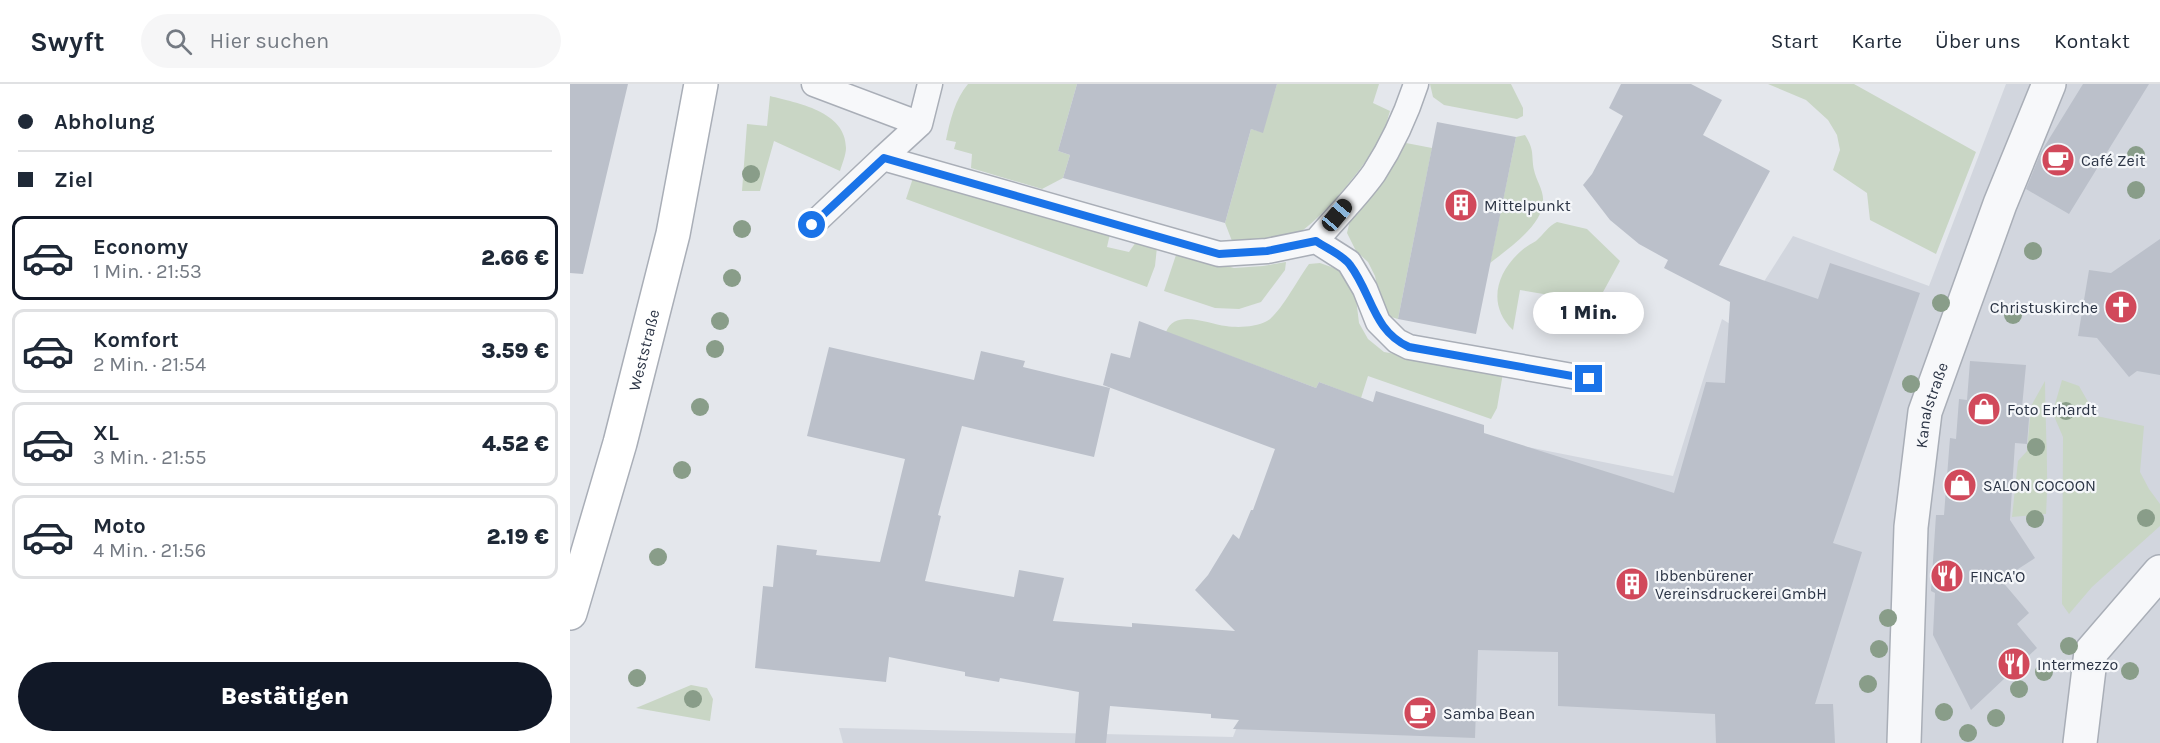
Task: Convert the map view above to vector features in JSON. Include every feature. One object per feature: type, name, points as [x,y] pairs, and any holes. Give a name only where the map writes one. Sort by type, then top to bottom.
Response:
[{"type":"main road","name":"Weststraße","points":[[570,613],[620,443],[673,234],[701,84]]},
{"type":"street","name":"Kanalstraße","points":[[1904,743],[1911,527],[1925,412],[2000,204],[2049,84]]},
{"type":"street","points":[[2080,743],[2091,652],[2160,572]]},
{"type":"lane","points":[[814,84],[920,124]]},
{"type":"lane","points":[[812,225],[920,124],[930,84]]},
{"type":"lane","points":[[884,158],[1219,254],[1267,251],[1316,241],[1372,175],[1392,142],[1416,84]]},
{"type":"lane","points":[[1316,241],[1349,262],[1365,289],[1378,322],[1397,341],[1409,347],[1589,379]]},
{"type":"shaded area","points":[[2006,84],[2160,84],[2160,743],[843,743],[839,728],[1233,737],[1358,413],[1673,476],[1722,319],[1735,327],[1793,236],[1929,286]]},
{"type":"green space","points":[[968,84],[1077,84],[1058,151],[1070,155],[1063,178],[1042,189],[971,168],[972,154],[954,149],[956,142],[946,140],[956,103]]},
{"type":"green space","points":[[1277,84],[1379,84],[1373,103],[1390,111],[1381,137],[1363,165],[1340,194],[1303,230],[1287,238],[1232,241],[1225,223],[1251,129],[1262,132]]},
{"type":"green space","points":[[1430,84],[1511,84],[1523,108],[1523,116],[1517,119],[1444,105],[1433,97]]},
{"type":"green space","points":[[1768,84],[1854,84],[1976,152],[1936,254],[1870,220],[1867,193],[1833,170],[1840,150],[1837,135],[1828,120],[1806,100]]},
{"type":"green space","points":[[770,96],[818,111],[838,125],[844,135],[846,148],[840,171],[774,141],[760,191],[742,191],[747,124],[767,126]]},
{"type":"green space","points":[[1525,135],[1531,149],[1534,170],[1542,193],[1541,210],[1537,219],[1523,236],[1490,263],[1516,137]]},
{"type":"green space","points":[[1406,143],[1432,148],[1398,319],[1382,311],[1375,276],[1368,262],[1356,251],[1347,233],[1352,212],[1401,145]]},
{"type":"green space","points":[[914,175],[1110,234],[1107,247],[1129,252],[1136,242],[1157,247],[1155,266],[1147,287],[906,199]]},
{"type":"green space","points":[[1557,222],[1587,229],[1620,261],[1597,303],[1520,290],[1513,330],[1500,310],[1498,289],[1501,279],[1512,260]]},
{"type":"green space","points":[[1177,252],[1234,268],[1286,262],[1285,270],[1261,302],[1239,309],[1215,308],[1164,291]]},
{"type":"green space","points":[[1320,263],[1337,269],[1349,279],[1355,290],[1359,323],[1368,339],[1384,352],[1503,373],[1497,408],[1491,419],[1368,376],[1361,398],[1319,382],[1316,388],[1166,332],[1170,325],[1184,319],[1236,327],[1263,323],[1278,311],[1309,264]]},
{"type":"green space","points":[[2062,380],[2079,386],[2095,414],[2087,414],[2144,426],[2140,472],[2160,504],[2160,526],[2092,587],[2069,614],[2062,604],[2063,437],[2054,416]]},
{"type":"green space","points":[[2045,381],[2046,514],[2012,517],[2018,461],[2027,451],[2031,406]]},
{"type":"green space","points":[[691,685],[707,688],[713,699],[710,721],[636,708]]},
{"type":"building","points":[[570,84],[628,84],[583,274],[570,273]]},
{"type":"building","points":[[1077,84],[1277,84],[1263,133],[1251,129],[1225,223],[1063,178],[1070,155],[1058,151]]},
{"type":"building","points":[[1621,84],[1691,84],[1722,100],[1703,135],[1770,171],[1719,265],[1818,299],[1830,263],[1920,293],[1833,543],[1862,552],[1815,704],[1833,704],[1835,743],[1716,743],[1715,714],[1558,706],[1558,652],[1478,650],[1475,738],[1233,729],[1239,720],[1211,718],[1211,714],[1110,706],[1106,743],[1075,743],[1079,692],[1000,678],[999,682],[965,676],[965,672],[889,657],[886,682],[755,668],[763,586],[773,587],[777,545],[817,550],[816,555],[880,562],[905,459],[807,436],[829,347],[974,380],[981,351],[1025,361],[1023,367],[1110,388],[1094,457],[962,426],[938,515],[941,516],[925,581],[1014,597],[1019,570],[1064,578],[1053,621],[1132,627],[1132,623],[1235,631],[1195,590],[1208,575],[1233,534],[1239,539],[1251,510],[1253,510],[1275,449],[1103,385],[1111,353],[1130,358],[1139,321],[1316,388],[1319,382],[1373,402],[1376,391],[1484,425],[1484,433],[1674,493],[1706,382],[1725,383],[1730,302],[1664,268],[1668,260],[1639,244],[1610,220],[1583,185],[1592,174],[1623,116],[1609,108]]},
{"type":"building","points":[[2083,84],[2149,84],[2069,214],[2026,189],[2041,152]]},
{"type":"building","name":"Mittelpunkt","points":[[1437,122],[1516,137],[1476,334],[1398,319]]},
{"type":"building","name":"Christuskirche","points":[[2160,239],[2160,375],[2137,371],[2129,377],[2097,338],[2078,336],[2089,270],[2111,273]]},
{"type":"building","points":[[1970,361],[2026,365],[2022,407],[2030,406],[2027,444],[2015,443],[2010,520],[2035,558],[2001,580],[2029,613],[2017,624],[2037,648],[1971,710],[1933,635],[1935,593],[1931,591],[1936,515],[1944,515],[1950,438],[1956,439],[1959,399],[1967,400]]},
{"type":"place","name":"Café Zeit","points":[[2058,160]]},
{"type":"place","name":"Mittelpunkt","points":[[1461,205]]},
{"type":"place","name":"Christuskirche","points":[[2121,307]]},
{"type":"place","name":"Foto Erhardt","points":[[1984,409]]},
{"type":"place","name":"SALON COCOON","points":[[1960,485]]},
{"type":"place","name":"FINCA'O","points":[[1947,576]]},
{"type":"place","name":"Ibbenbürener Vereinsdruckerei GmbH","points":[[1632,584]]},
{"type":"place","name":"Intermezzo","points":[[2014,664]]},
{"type":"place","name":"Samba Bean","points":[[1420,713]]},
{"type":"route","points":[[812,225],[884,158],[1219,254],[1267,251],[1316,241],[1349,262],[1365,289],[1378,322],[1397,341],[1409,347],[1589,379]]}]
